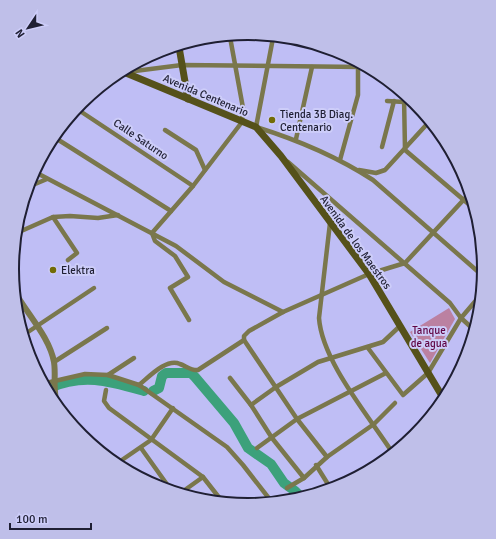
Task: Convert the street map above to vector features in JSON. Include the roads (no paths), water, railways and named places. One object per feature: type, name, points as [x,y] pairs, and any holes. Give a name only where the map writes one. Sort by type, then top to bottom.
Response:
[{"type":"main road","points":[[180,51],[188,99]]},
{"type":"main road","name":"Avenida Centenario","points":[[130,74],[256,127]]},
{"type":"main road","name":"Avenida de los Maestros","points":[[256,127],[281,156],[369,274],[440,393]]},
{"type":"street","points":[[152,233],[193,186],[242,122],[243,108],[231,41]]},
{"type":"street","points":[[272,42],[256,127],[296,139],[340,160],[373,180],[477,271]]},
{"type":"street","points":[[134,71],[182,65],[355,67]]},
{"type":"street","points":[[296,139],[312,67]]},
{"type":"street","points":[[340,160],[358,95],[359,69]]},
{"type":"street","points":[[387,101],[404,102],[405,150],[467,202]]},
{"type":"street","points":[[382,147],[394,102]]},
{"type":"street","name":"Calle Saturno","points":[[82,112],[193,186]]},
{"type":"street","points":[[357,170],[376,173],[386,170],[426,125]]},
{"type":"street","points":[[165,130],[196,150],[205,170]]},
{"type":"street","points":[[58,141],[171,211]]},
{"type":"street","points":[[281,156],[450,303],[461,318],[470,326]]},
{"type":"street","points":[[40,175],[176,246],[224,282],[284,312]]},
{"type":"street","points":[[35,184],[47,179]]},
{"type":"street","points":[[139,385],[165,365],[172,362],[178,363],[195,371],[244,340],[244,336],[249,331],[284,312],[369,274],[405,263],[464,200]]},
{"type":"street","points":[[22,231],[53,218],[70,216],[98,218],[119,215]]},
{"type":"street","points":[[53,218],[77,252],[68,260]]},
{"type":"street","points":[[330,223],[320,328],[330,357],[390,449]]},
{"type":"street","points":[[152,233],[155,240],[175,256],[188,277],[170,288],[189,320]]},
{"type":"street","points":[[28,332],[94,288]]},
{"type":"street","points":[[368,348],[403,395],[428,373],[461,318],[475,302]]},
{"type":"street","points":[[22,303],[48,345],[54,362],[54,390]]},
{"type":"street","points":[[251,405],[276,387],[330,357],[368,348],[384,342],[400,326]]},
{"type":"street","points":[[54,362],[107,328]]},
{"type":"street","points":[[244,340],[297,419],[327,457]]},
{"type":"street","points":[[108,375],[134,358]]},
{"type":"street","points":[[257,448],[297,419],[386,372]]},
{"type":"street","points":[[49,382],[85,374],[108,375],[139,385],[227,447],[268,498]]},
{"type":"street","points":[[230,378],[251,405],[272,438],[304,478]]},
{"type":"street","points":[[106,390],[106,405],[151,440],[203,477],[219,497]]},
{"type":"street","points":[[288,488],[304,478],[316,465],[374,424],[395,403]]},
{"type":"street","points":[[122,460],[151,440],[173,408]]},
{"type":"street","points":[[141,448],[166,483]]},
{"type":"street","points":[[316,465],[328,484]]},
{"type":"street","points":[[185,490],[203,477]]},
{"type":"waterway","points":[[153,391],[159,388],[162,376],[166,373],[191,373],[234,423],[248,448],[271,464],[284,483],[297,493]]},
{"type":"waterway","points":[[52,387],[74,381],[96,380],[119,384],[144,391]]},
{"type":"place","name":"Tienda 3B Diag. Centenario","points":[[272,120]]},
{"type":"place","name":"Elektra","points":[[53,270]]},
{"type":"park label","name":"Tanque de agua","points":[[429,336]]}]
